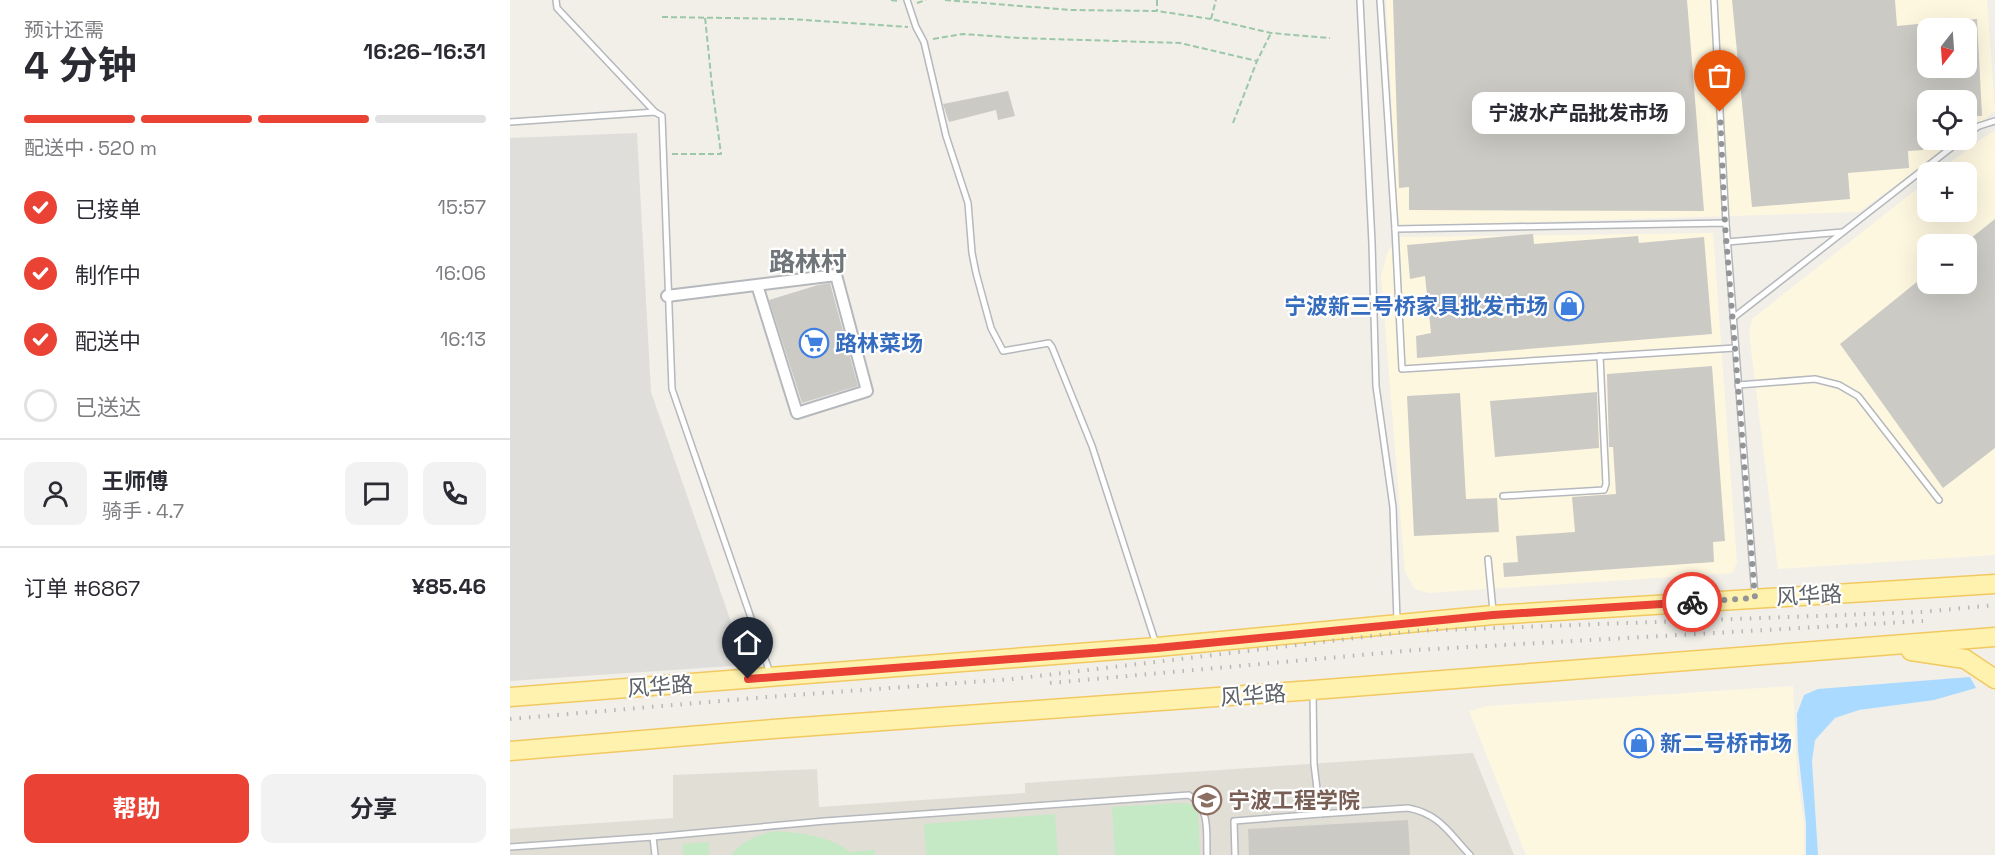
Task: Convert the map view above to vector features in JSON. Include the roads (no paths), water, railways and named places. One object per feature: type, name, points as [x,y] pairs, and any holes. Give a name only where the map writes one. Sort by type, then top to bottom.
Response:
[{"type":"main road","name":"风华路","points":[[510,697],[1157,648],[1493,615],[1995,584]]},
{"type":"main road","name":"风华路","points":[[510,751],[796,727],[1995,637]]},
{"type":"main road","points":[[1876,647],[1965,659],[1995,679]]},
{"type":"street","points":[[667,296],[836,275],[867,390],[796,413],[757,285]]},
{"type":"lane","points":[[556,0],[557,8],[655,112],[662,116],[672,389],[772,678]]},
{"type":"lane","points":[[908,0],[916,27],[924,42],[946,136],[968,203],[972,253],[992,328],[1003,351],[1049,343],[1052,347],[1092,446],[1157,648]]},
{"type":"lane","points":[[1360,0],[1372,243],[1376,386],[1394,507],[1397,624]]},
{"type":"lane","points":[[1380,0],[1402,369],[1735,348]]},
{"type":"lane","points":[[1714,0],[1725,224],[1755,598]]},
{"type":"lane","points":[[510,122],[655,112]]},
{"type":"lane","points":[[1977,127],[1995,121]]},
{"type":"lane","points":[[1733,318],[1948,150]]},
{"type":"lane","points":[[1395,229],[1725,224]]},
{"type":"lane","points":[[1727,242],[1844,232]]},
{"type":"lane","points":[[1503,496],[1604,489],[1606,484],[1600,356]]},
{"type":"lane","points":[[1738,385],[1815,379],[1839,385],[1858,396],[1939,500]]},
{"type":"lane","points":[[1488,559],[1493,615]]},
{"type":"lane","points":[[1312,690],[1314,764],[1320,813]]},
{"type":"lane","points":[[510,847],[825,821],[1189,795],[1200,802],[1205,814],[1207,855]]},
{"type":"lane","points":[[1236,855],[1234,820],[1408,808],[1434,816],[1470,855]]},
{"type":"lane","points":[[653,837],[655,855]]},
{"type":"water","points":[[1970,677],[1976,688],[1934,700],[1859,710],[1835,718],[1815,740],[1812,761],[1818,855],[1806,855],[1806,823],[1798,750],[1797,714],[1804,695],[1818,689]]},
{"type":"railway","points":[[510,719],[1013,679],[1414,631],[1922,612],[1995,605]]},
{"type":"railway","points":[[1050,683],[1416,650],[1923,621]]},
{"type":"place","name":"宁波水产品批发市场","points":[[1720,112]]},
{"type":"place","name":"宁波新三号桥家具批发市场","points":[[1569,306]]},
{"type":"place","name":"路林菜场","points":[[814,343]]},
{"type":"place","name":"新二号桥市场","points":[[1639,743]]},
{"type":"place","name":"宁波工程学院","points":[[1207,800]]},
{"type":"district","name":"路林村","points":[[808,262]]}]
